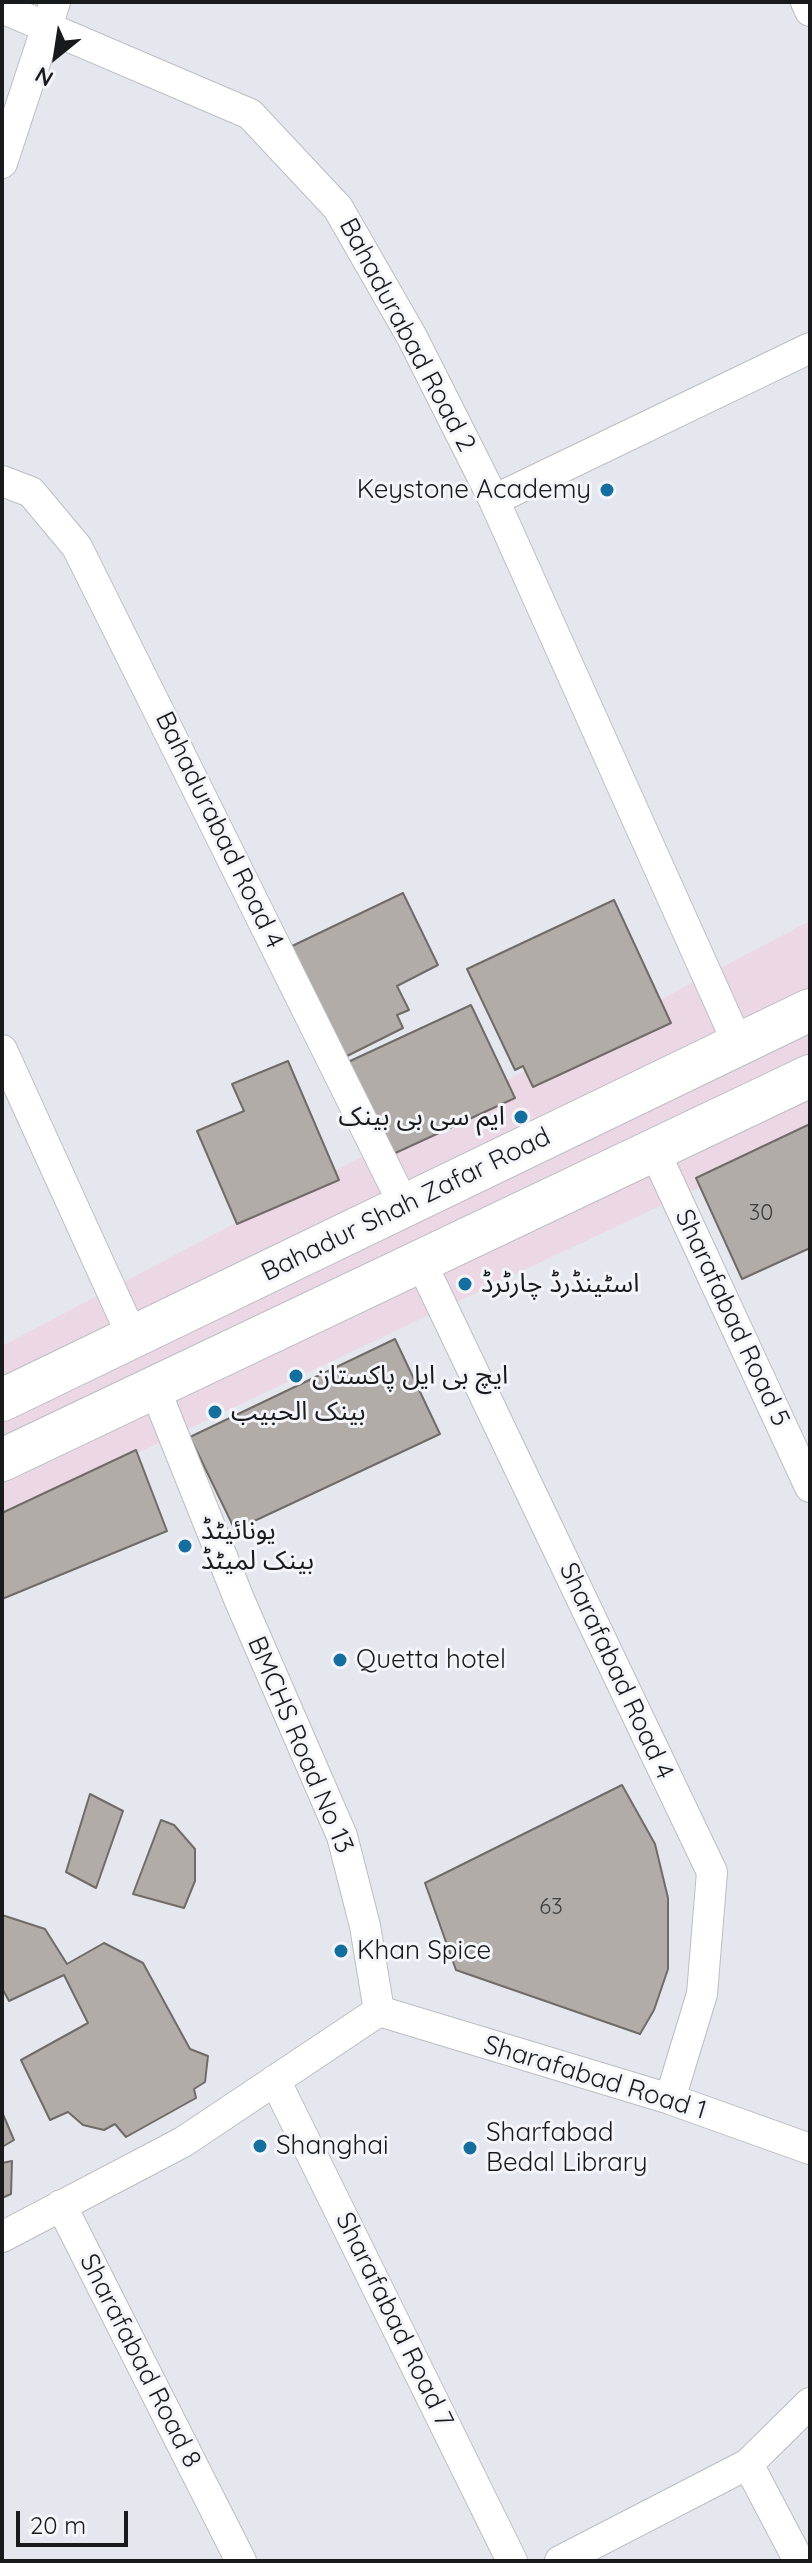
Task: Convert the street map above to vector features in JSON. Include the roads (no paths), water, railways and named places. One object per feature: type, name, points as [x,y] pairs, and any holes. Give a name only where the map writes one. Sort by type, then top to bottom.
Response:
[{"type":"street","points":[[806,2],[810,11]]},
{"type":"street","name":"Bahadurabad Road 2","points":[[2,8],[51,14],[250,114],[338,208],[412,337],[494,500],[738,1044]]},
{"type":"street","points":[[2,163],[51,14]]},
{"type":"street","points":[[494,500],[810,348]]},
{"type":"street","name":"Bahadurabad Road 4","points":[[2,481],[31,492],[77,547],[404,1205]]},
{"type":"street","name":"Bahadur Shah Zafar Road","points":[[2,1400],[810,1010]]},
{"type":"street","points":[[2,1050],[133,1338]]},
{"type":"street","points":[[2,1460],[810,1076]]},
{"type":"street","name":"Sharafabad Road 5","points":[[654,1150],[810,1487]]},
{"type":"street","name":"Sharafabad Road 4","points":[[420,1260],[712,1872],[702,1994],[670,2099]]},
{"type":"street","name":"BMCHS Road No 13","points":[[155,1389],[239,1599],[342,1836],[365,1926],[379,2011]]},
{"type":"street","points":[[2,2237],[183,2142],[379,2011]]},
{"type":"street","name":"Sharafabad Road 1","points":[[379,2011],[670,2099],[810,2149]]},
{"type":"street","name":"Sharafabad Road 7","points":[[275,2080],[512,2561]]},
{"type":"street","name":"Sharafabad Road 8","points":[[61,2205],[241,2561]]},
{"type":"street","points":[[560,2561],[748,2464],[810,2403]]},
{"type":"street","points":[[748,2464],[799,2561]]},
{"type":"place","name":"Keystone Academy","points":[[607,490]]},
{"type":"place","name":"ایم سی بی بینک","points":[[521,1117]]},
{"type":"place","name":"اسٹینڈرڈ چارٹرڈ","points":[[465,1284]]},
{"type":"place","name":"ایچ بی ایل پاکستان","points":[[296,1376]]},
{"type":"place","name":"بينک الحبيب","points":[[215,1412]]},
{"type":"place","name":"یونائیٹڈ بینک لمیٹڈ","points":[[185,1546]]},
{"type":"place","name":"Quetta hotel","points":[[340,1660]]},
{"type":"place","name":"Khan Spice","points":[[341,1951]]},
{"type":"place","name":"Shanghai","points":[[260,2146]]},
{"type":"place","name":"Sharfabad Bedal Library","points":[[470,2148]]}]
